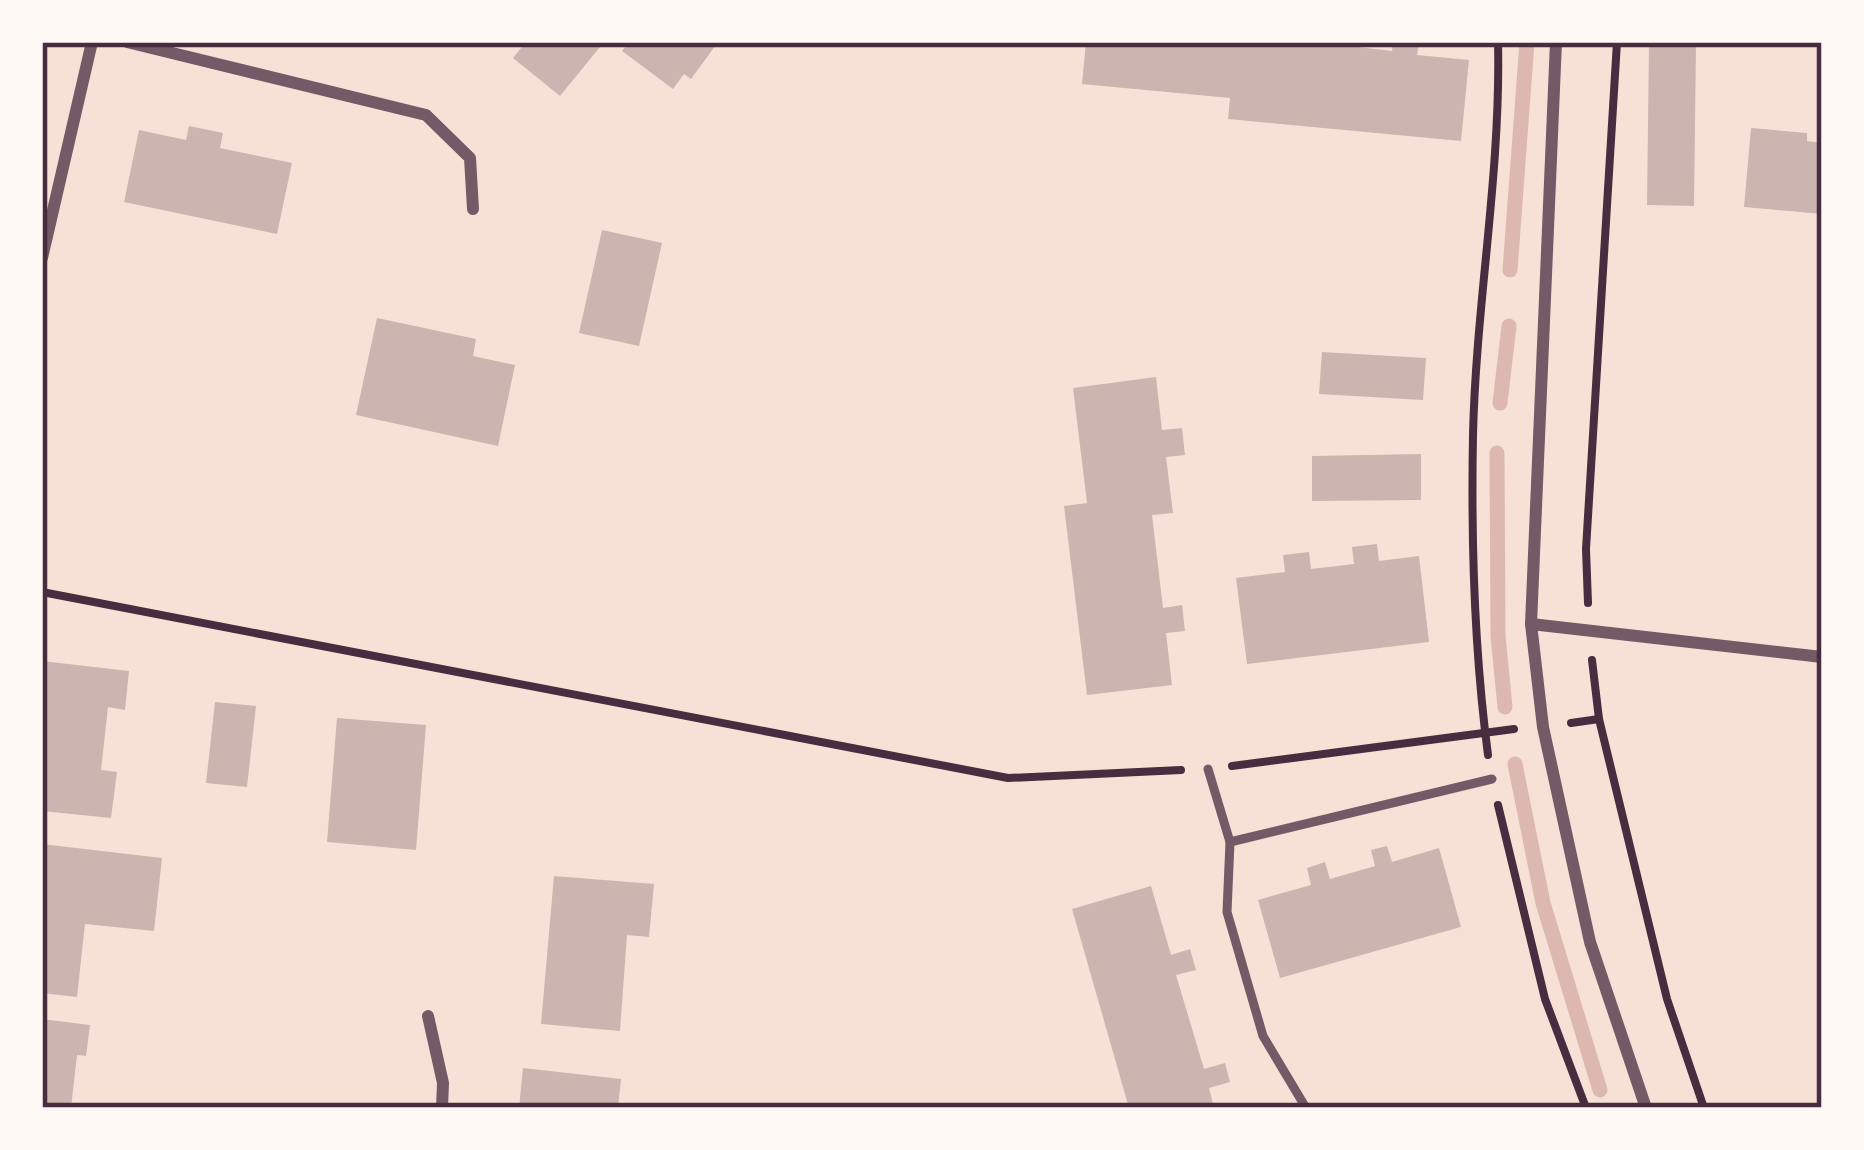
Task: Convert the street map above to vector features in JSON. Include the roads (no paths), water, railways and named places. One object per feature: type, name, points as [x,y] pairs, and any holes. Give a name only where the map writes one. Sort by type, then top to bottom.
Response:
[{"type":"street","points":[[42,258],[92,42]]},
{"type":"street","points":[[127,42],[426,115],[470,158],[473,209]]},
{"type":"street","points":[[1556,42],[1531,624],[1544,727],[1590,942],[1646,1108]]},
{"type":"street","points":[[1531,624],[1822,657]]},
{"type":"street","points":[[428,1016],[442,1083],[442,1108]]},
{"type":"lane","points":[[1208,769],[1230,842],[1227,912],[1264,1036],[1306,1108]]},
{"type":"lane","points":[[1230,842],[1492,779]]},
{"type":"waterway","points":[[1510,270],[1527,42]]},
{"type":"waterway","points":[[1500,403],[1509,326]]},
{"type":"waterway","points":[[1497,453],[1498,636],[1505,707]]},
{"type":"waterway","points":[[1515,764],[1543,903],[1600,1090]]}]
